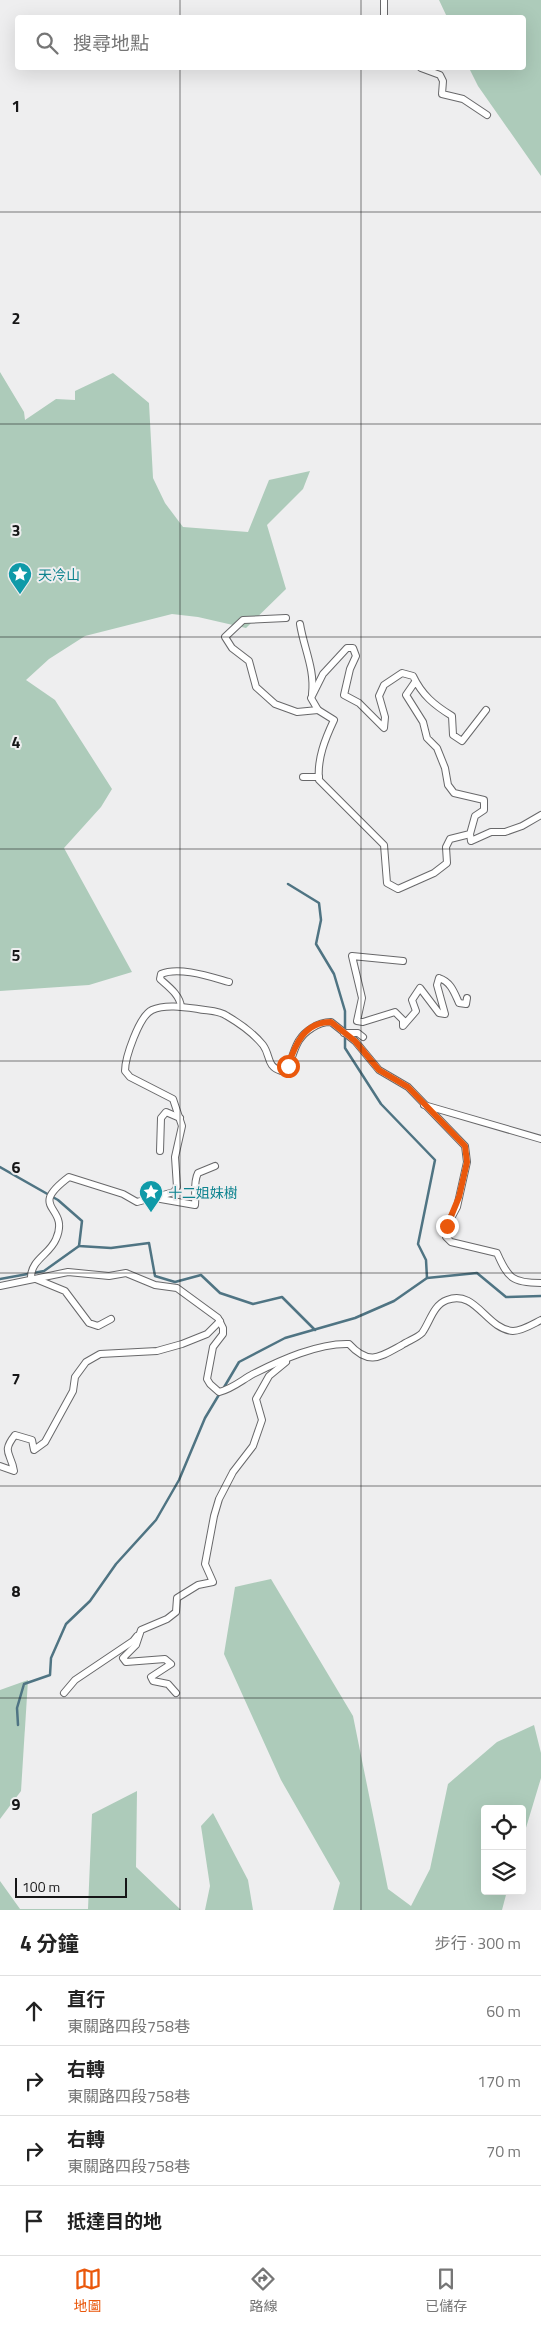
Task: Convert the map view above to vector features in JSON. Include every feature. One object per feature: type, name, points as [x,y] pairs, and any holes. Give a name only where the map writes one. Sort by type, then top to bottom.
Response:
[{"type":"street","points":[[384,0],[384,15]]},
{"type":"street","points":[[427,70],[440,74],[443,81],[442,94],[463,99],[487,115]]},
{"type":"street","points":[[286,618],[243,620],[225,637],[232,648],[249,661],[256,687],[275,704],[297,712],[318,710]]},
{"type":"street","points":[[300,624],[313,672],[311,698],[318,710],[334,720],[325,741],[318,768],[319,780],[350,814],[384,845],[386,883],[398,890],[434,874],[447,863],[446,847],[450,839],[470,834]]},
{"type":"street","points":[[311,698],[323,674],[347,648],[353,648],[356,652],[344,695],[359,703],[384,728],[384,718],[378,696],[384,685],[402,673],[412,676],[421,692],[434,705],[452,716],[454,735],[462,741],[486,710]]},
{"type":"street","points":[[416,682],[406,695],[423,722],[428,738],[437,748],[445,768],[448,785],[454,793],[484,800],[484,810],[475,816],[470,834],[471,841],[491,832],[505,832],[522,826],[541,815]]},
{"type":"street","points":[[303,777],[319,776]]},
{"type":"street","points":[[344,1033],[357,1021],[362,998],[352,956],[403,961]]},
{"type":"street","points":[[181,1007],[175,993],[160,979],[161,974],[166,972],[182,972],[230,982]]},
{"type":"street","points":[[357,1021],[363,1022],[395,1012],[403,1020],[403,1026],[416,1010],[412,1000],[420,988],[439,1013],[445,1014],[437,985],[439,978],[445,980],[452,988],[459,1003],[466,1004],[467,998]]},
{"type":"street","points":[[111,1318],[98,1326],[89,1323],[65,1291],[31,1277],[31,1269],[56,1240],[59,1222],[49,1203],[50,1195],[52,1190],[69,1177],[123,1194],[137,1202],[174,1192],[176,1186],[174,1157],[182,1126],[173,1099],[130,1077],[125,1071],[125,1061],[138,1028],[150,1011],[181,1007],[226,1015],[260,1042],[264,1047],[269,1063],[274,1069],[281,1071],[288,1066],[301,1034],[326,1022],[331,1022],[355,1041],[379,1070],[408,1087],[465,1146],[467,1162],[457,1207],[447,1226],[446,1236],[451,1242],[497,1253],[507,1275],[512,1278],[541,1283]]},
{"type":"street","points":[[344,1033],[358,1032],[363,1037]]},
{"type":"street","points":[[423,1104],[541,1139]]},
{"type":"street","points":[[160,1151],[161,1118],[166,1112],[180,1118]]},
{"type":"street","points":[[154,1197],[195,1206],[197,1192],[195,1179],[198,1173],[215,1166]]},
{"type":"street","points":[[0,1286],[68,1272],[109,1276],[126,1273],[155,1285],[177,1288],[220,1321],[223,1334],[213,1347],[207,1379],[214,1389],[219,1392],[227,1390],[268,1366],[332,1344],[349,1344],[359,1355],[366,1358],[383,1355],[420,1334],[438,1306],[455,1298],[475,1304],[496,1325],[513,1331],[541,1320]]},
{"type":"street","points":[[0,1466],[14,1471],[7,1455],[7,1445],[15,1435],[32,1440],[34,1450],[45,1442],[73,1391],[75,1377],[86,1362],[100,1354],[157,1351],[182,1344],[207,1334],[220,1321]]},
{"type":"street","points":[[64,1693],[75,1680],[134,1641],[141,1630],[167,1619],[176,1612],[177,1598],[198,1585],[213,1582],[204,1564],[219,1499],[233,1472],[253,1446],[262,1420],[256,1398],[269,1376],[290,1359]]},
{"type":"street","points":[[141,1630],[136,1645],[124,1658],[126,1662],[165,1659],[171,1664],[151,1677],[153,1681],[168,1684],[176,1693]]},
{"type":"green space","points":[[439,0],[541,0],[541,176],[478,86],[470,70],[526,70],[526,15],[446,15]]},
{"type":"green space","points":[[0,372],[24,412],[25,420],[56,399],[75,400],[75,391],[113,373],[149,403],[153,478],[165,503],[183,527],[248,532],[269,480],[310,471],[303,489],[267,525],[286,589],[246,628],[198,617],[172,614],[85,636],[49,659],[26,680],[55,700],[112,789],[101,807],[64,848],[132,972],[89,985],[0,991]]},
{"type":"green space","points":[[271,1579],[353,1716],[388,1889],[411,1906],[430,1869],[448,1784],[497,1742],[534,1725],[541,1753],[541,1778],[526,1828],[526,1805],[481,1805],[481,1895],[506,1895],[502,1910],[333,1910],[340,1883],[281,1780],[224,1654],[235,1587]]},
{"type":"green space","points":[[28,1680],[21,1791],[0,1819],[0,1690]]},
{"type":"green space","points":[[137,1791],[136,1867],[181,1910],[0,1910],[0,1881],[20,1909],[88,1909],[92,1814]]},
{"type":"green space","points":[[213,1813],[248,1880],[253,1910],[205,1910],[210,1886],[201,1826]]},
{"type":"waterway","points":[[288,884],[319,903],[321,920],[316,944],[334,974],[345,1011],[345,1048],[381,1104],[435,1160],[418,1244],[426,1260],[427,1278]]},
{"type":"waterway","points":[[0,1167],[58,1200],[82,1221],[79,1246],[111,1248],[149,1243],[155,1276],[175,1282],[201,1275],[220,1293],[253,1304],[282,1297],[315,1330]]},
{"type":"waterway","points":[[0,1279],[44,1271],[79,1246]]},
{"type":"waterway","points":[[223,1389],[239,1362],[285,1338],[355,1318],[394,1301],[427,1278],[477,1273],[506,1297],[541,1296]]},
{"type":"waterway","points":[[18,1725],[17,1708],[24,1684],[50,1675],[51,1658],[66,1624],[90,1601],[116,1564],[156,1520],[179,1480],[205,1418],[220,1393]]},
{"type":"place","name":"天冷山","points":[[20,595]]},
{"type":"place","name":"十二姐妹樹","points":[[151,1213]]},
{"type":"route","points":[[288,1066],[296,1042],[301,1034],[318,1024],[331,1022],[355,1041],[379,1070],[408,1087],[465,1146],[467,1162],[457,1207],[447,1226]]}]
